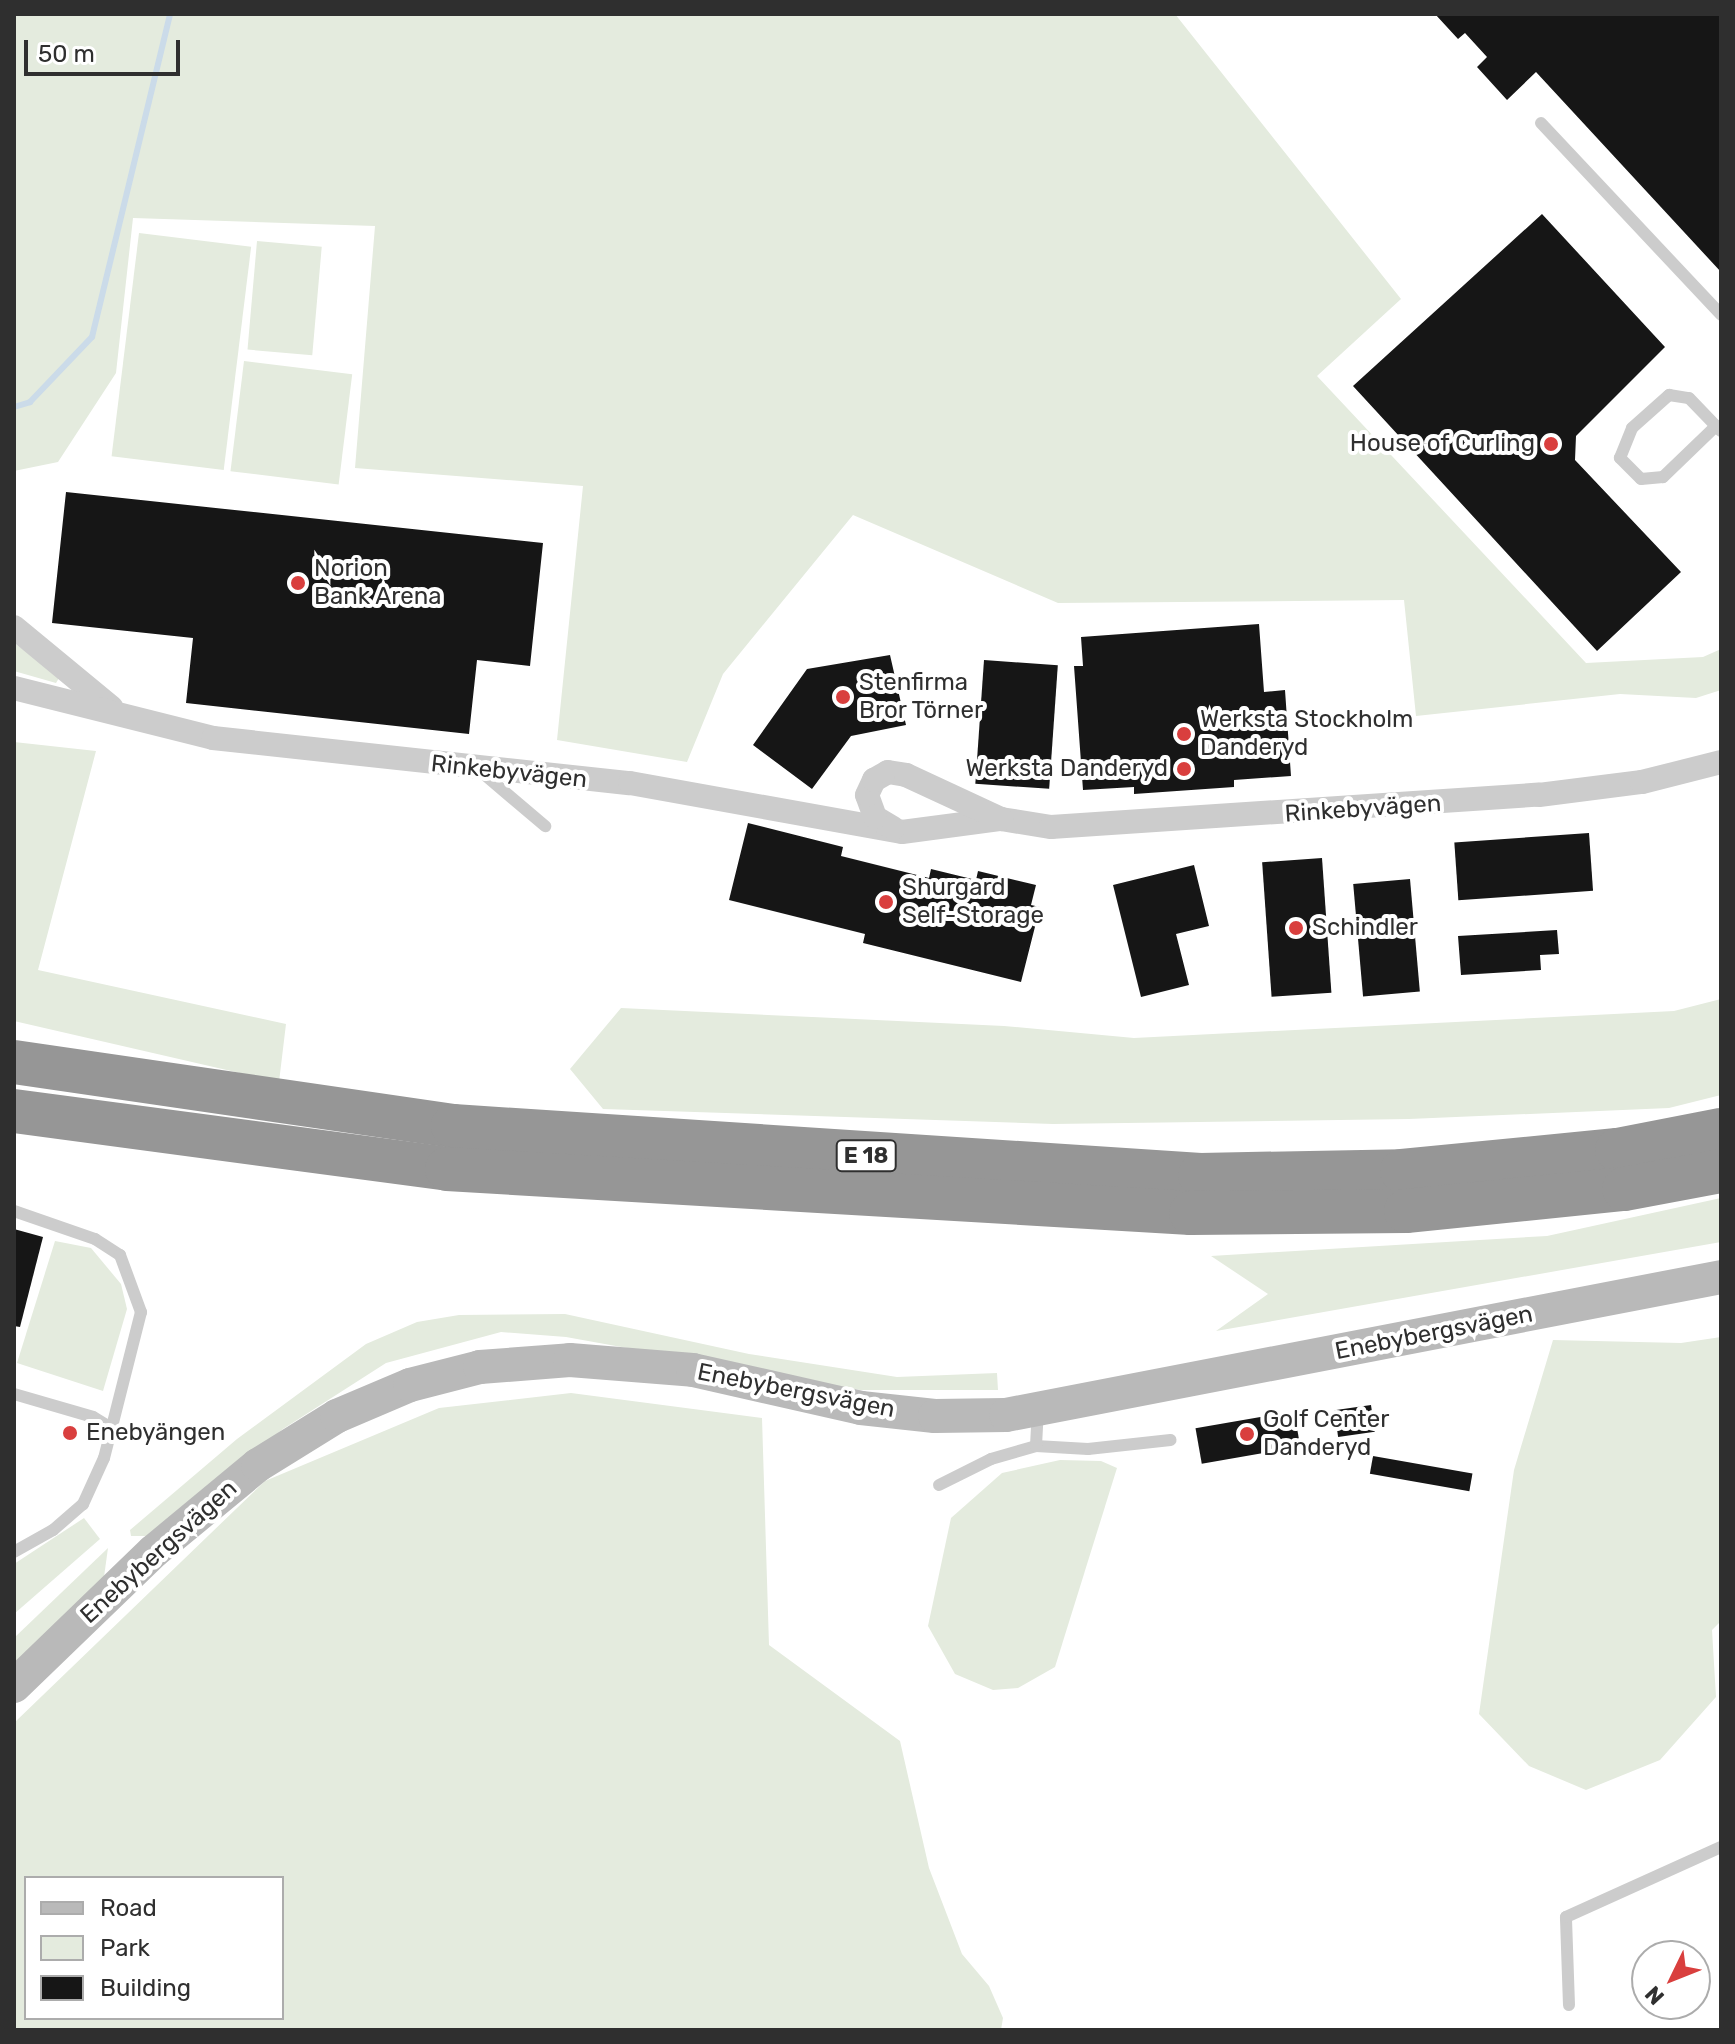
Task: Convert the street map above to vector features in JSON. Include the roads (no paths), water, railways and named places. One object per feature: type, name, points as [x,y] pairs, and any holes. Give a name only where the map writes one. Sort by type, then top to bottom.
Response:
[{"type":"highway","name":"E 18","points":[[14,1062],[453,1126],[1200,1175],[1402,1171],[1617,1150],[1721,1130]]},
{"type":"highway","name":"E 18","points":[[14,1111],[447,1169],[1191,1213],[1406,1211],[1624,1189],[1721,1171]]},
{"type":"main road","name":"Enebybergsvägen","points":[[14,1686],[154,1551],[258,1465],[337,1416],[410,1385],[480,1367],[570,1360],[693,1370],[861,1408],[935,1416],[1038,1411],[1721,1277]]},
{"type":"street","name":"Rinkebyvägen","points":[[14,627],[116,711]]},
{"type":"street","name":"Rinkebyvägen","points":[[14,688],[116,711],[213,738],[479,770],[630,783],[902,832],[1001,819]]},
{"type":"street","name":"Rinkebyvägen","points":[[902,832],[875,817],[869,806],[868,787],[888,772],[906,775],[1001,819],[1051,827],[1539,795],[1642,782],[1721,762]]},
{"type":"lane","points":[[1541,123],[1721,315]]},
{"type":"lane","points":[[1669,395],[1689,398],[1719,428],[1663,477],[1641,479],[1620,458],[1632,428],[1669,395]]},
{"type":"lane","points":[[479,770],[545,826]]},
{"type":"lane","points":[[14,1211],[95,1239],[120,1255],[135,1287],[141,1312],[111,1428],[83,1504],[53,1530],[14,1552]]},
{"type":"lane","points":[[14,1394],[93,1417],[111,1428]]},
{"type":"lane","points":[[1036,1446],[1038,1411]]},
{"type":"lane","points":[[939,1485],[991,1459],[1036,1446],[1088,1449],[1171,1440]]},
{"type":"lane","points":[[1569,2005],[1566,1917],[1721,1847]]},
{"type":"waterway","points":[[14,407],[30,402],[92,337],[170,14]]},
{"type":"place","name":"House of Curling","points":[[1551,444]]},
{"type":"place","name":"Norion Bank Arena","points":[[298,583]]},
{"type":"place","name":"Stenfirma Bror Törner","points":[[843,697]]},
{"type":"place","name":"Werksta Stockholm Danderyd","points":[[1184,734]]},
{"type":"place","name":"Werksta Danderyd","points":[[1184,769]]},
{"type":"place","name":"Shurgard Self-Storage","points":[[886,902]]},
{"type":"place","name":"Schindler","points":[[1296,928]]},
{"type":"place","name":"Enebyängen","points":[[70,1433]]},
{"type":"place","name":"Golf Center Danderyd","points":[[1247,1434]]}]
